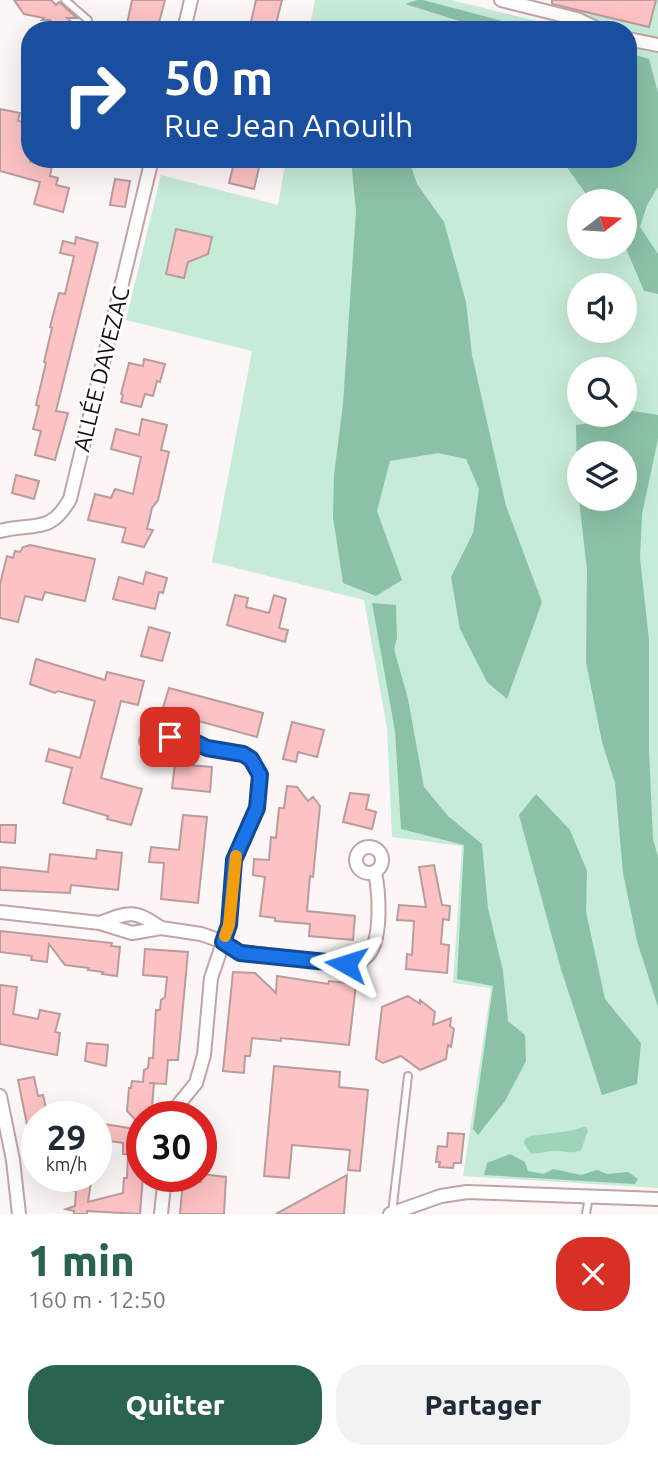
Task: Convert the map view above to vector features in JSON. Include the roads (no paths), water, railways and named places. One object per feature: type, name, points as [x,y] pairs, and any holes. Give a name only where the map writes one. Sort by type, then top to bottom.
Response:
[{"type":"street","points":[[186,21],[191,0]]},
{"type":"street","points":[[501,0],[581,21]]},
{"type":"street","points":[[637,41],[658,45]]},
{"type":"street","name":"ALLÉE DAVEZAC","points":[[0,531],[52,522],[61,515],[70,499],[150,168]]},
{"type":"street","points":[[146,741],[170,737],[195,742],[207,748],[243,754],[257,766],[260,775],[257,808],[234,860],[229,925],[211,978],[204,1055],[196,1083],[181,1101]]},
{"type":"street","points":[[0,912],[100,923],[132,933],[162,928],[201,934],[223,942],[240,953],[356,963],[367,957],[375,946],[379,899],[375,872]]},
{"type":"street","points":[[100,923],[123,914],[134,913],[162,928]]},
{"type":"street","points":[[0,1096],[13,1160],[19,1214]]},
{"type":"street","points":[[161,1214],[163,1192]]},
{"type":"street","points":[[391,1213],[442,1196],[467,1192],[658,1199]]},
{"type":"lane","points":[[65,0],[88,21]]},
{"type":"lane","points":[[391,1213],[408,1076]]},
{"type":"lane","points":[[586,1214],[589,1196]]}]
